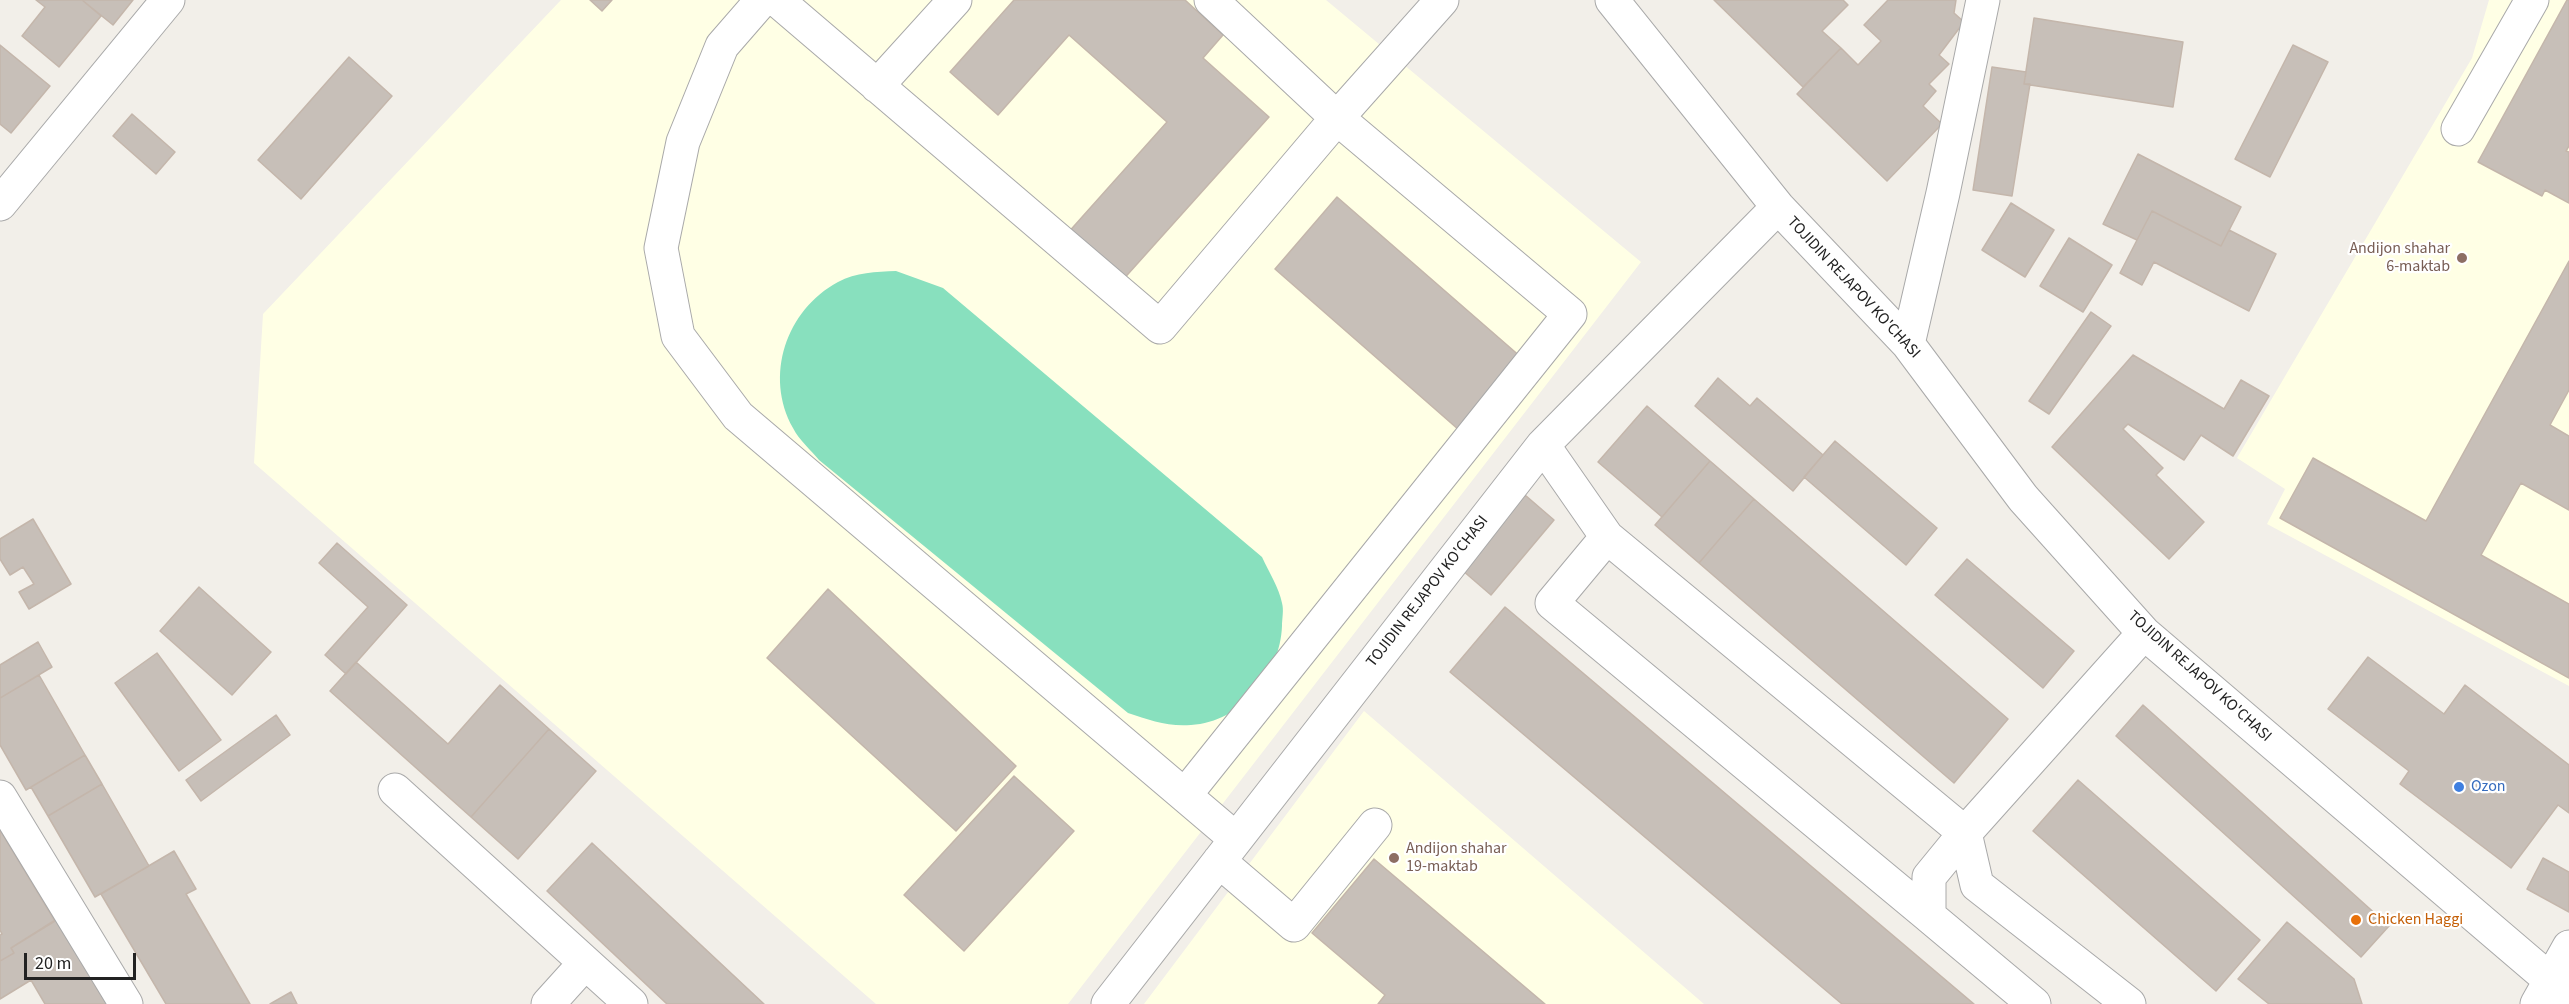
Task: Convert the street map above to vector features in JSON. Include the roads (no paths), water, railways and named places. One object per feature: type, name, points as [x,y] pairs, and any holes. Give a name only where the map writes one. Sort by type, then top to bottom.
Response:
[{"type":"street","points":[[0,204],[168,0]]},
{"type":"street","points":[[762,0],[722,46],[683,141],[661,248],[678,336],[738,416],[1185,795],[1228,850],[1294,925],[1375,825]]},
{"type":"street","points":[[777,0],[1160,327],[1437,2]]},
{"type":"street","points":[[877,86],[955,0]]},
{"type":"street","points":[[1185,795],[1570,314],[1337,118],[1211,0]]},
{"type":"street","name":"TOJIDIN REJAPOV KO'CHASI","points":[[1612,0],[1778,207],[1908,344],[2023,498],[2144,633],[2552,993]]},
{"type":"street","points":[[1908,344],[1944,193],[1983,0]]},
{"type":"street","points":[[2458,129],[2532,0]]},
{"type":"street","name":"TOJIDIN REJAPOV KO'CHASI","points":[[1108,1004],[1543,445],[1778,207]]},
{"type":"street","points":[[1543,445],[1607,537],[1965,833],[1977,885],[2129,1004]]},
{"type":"street","points":[[1607,537],[1552,603],[2034,1004]]},
{"type":"street","points":[[1929,916],[1929,877],[1965,833],[2144,633]]},
{"type":"street","points":[[395,790],[631,1004]]},
{"type":"street","points":[[0,797],[126,1004]]},
{"type":"street","points":[[2552,993],[2569,947]]},
{"type":"street","points":[[548,1004],[585,963]]},
{"type":"place","name":"Andijon shahar 6-maktab","points":[[2462,258]]},
{"type":"place","name":"Ozon","points":[[2459,787]]},
{"type":"place","name":"Andijon shahar 19-maktab","points":[[1394,858]]},
{"type":"place","name":"Chicken Haggi","points":[[2356,920]]}]
